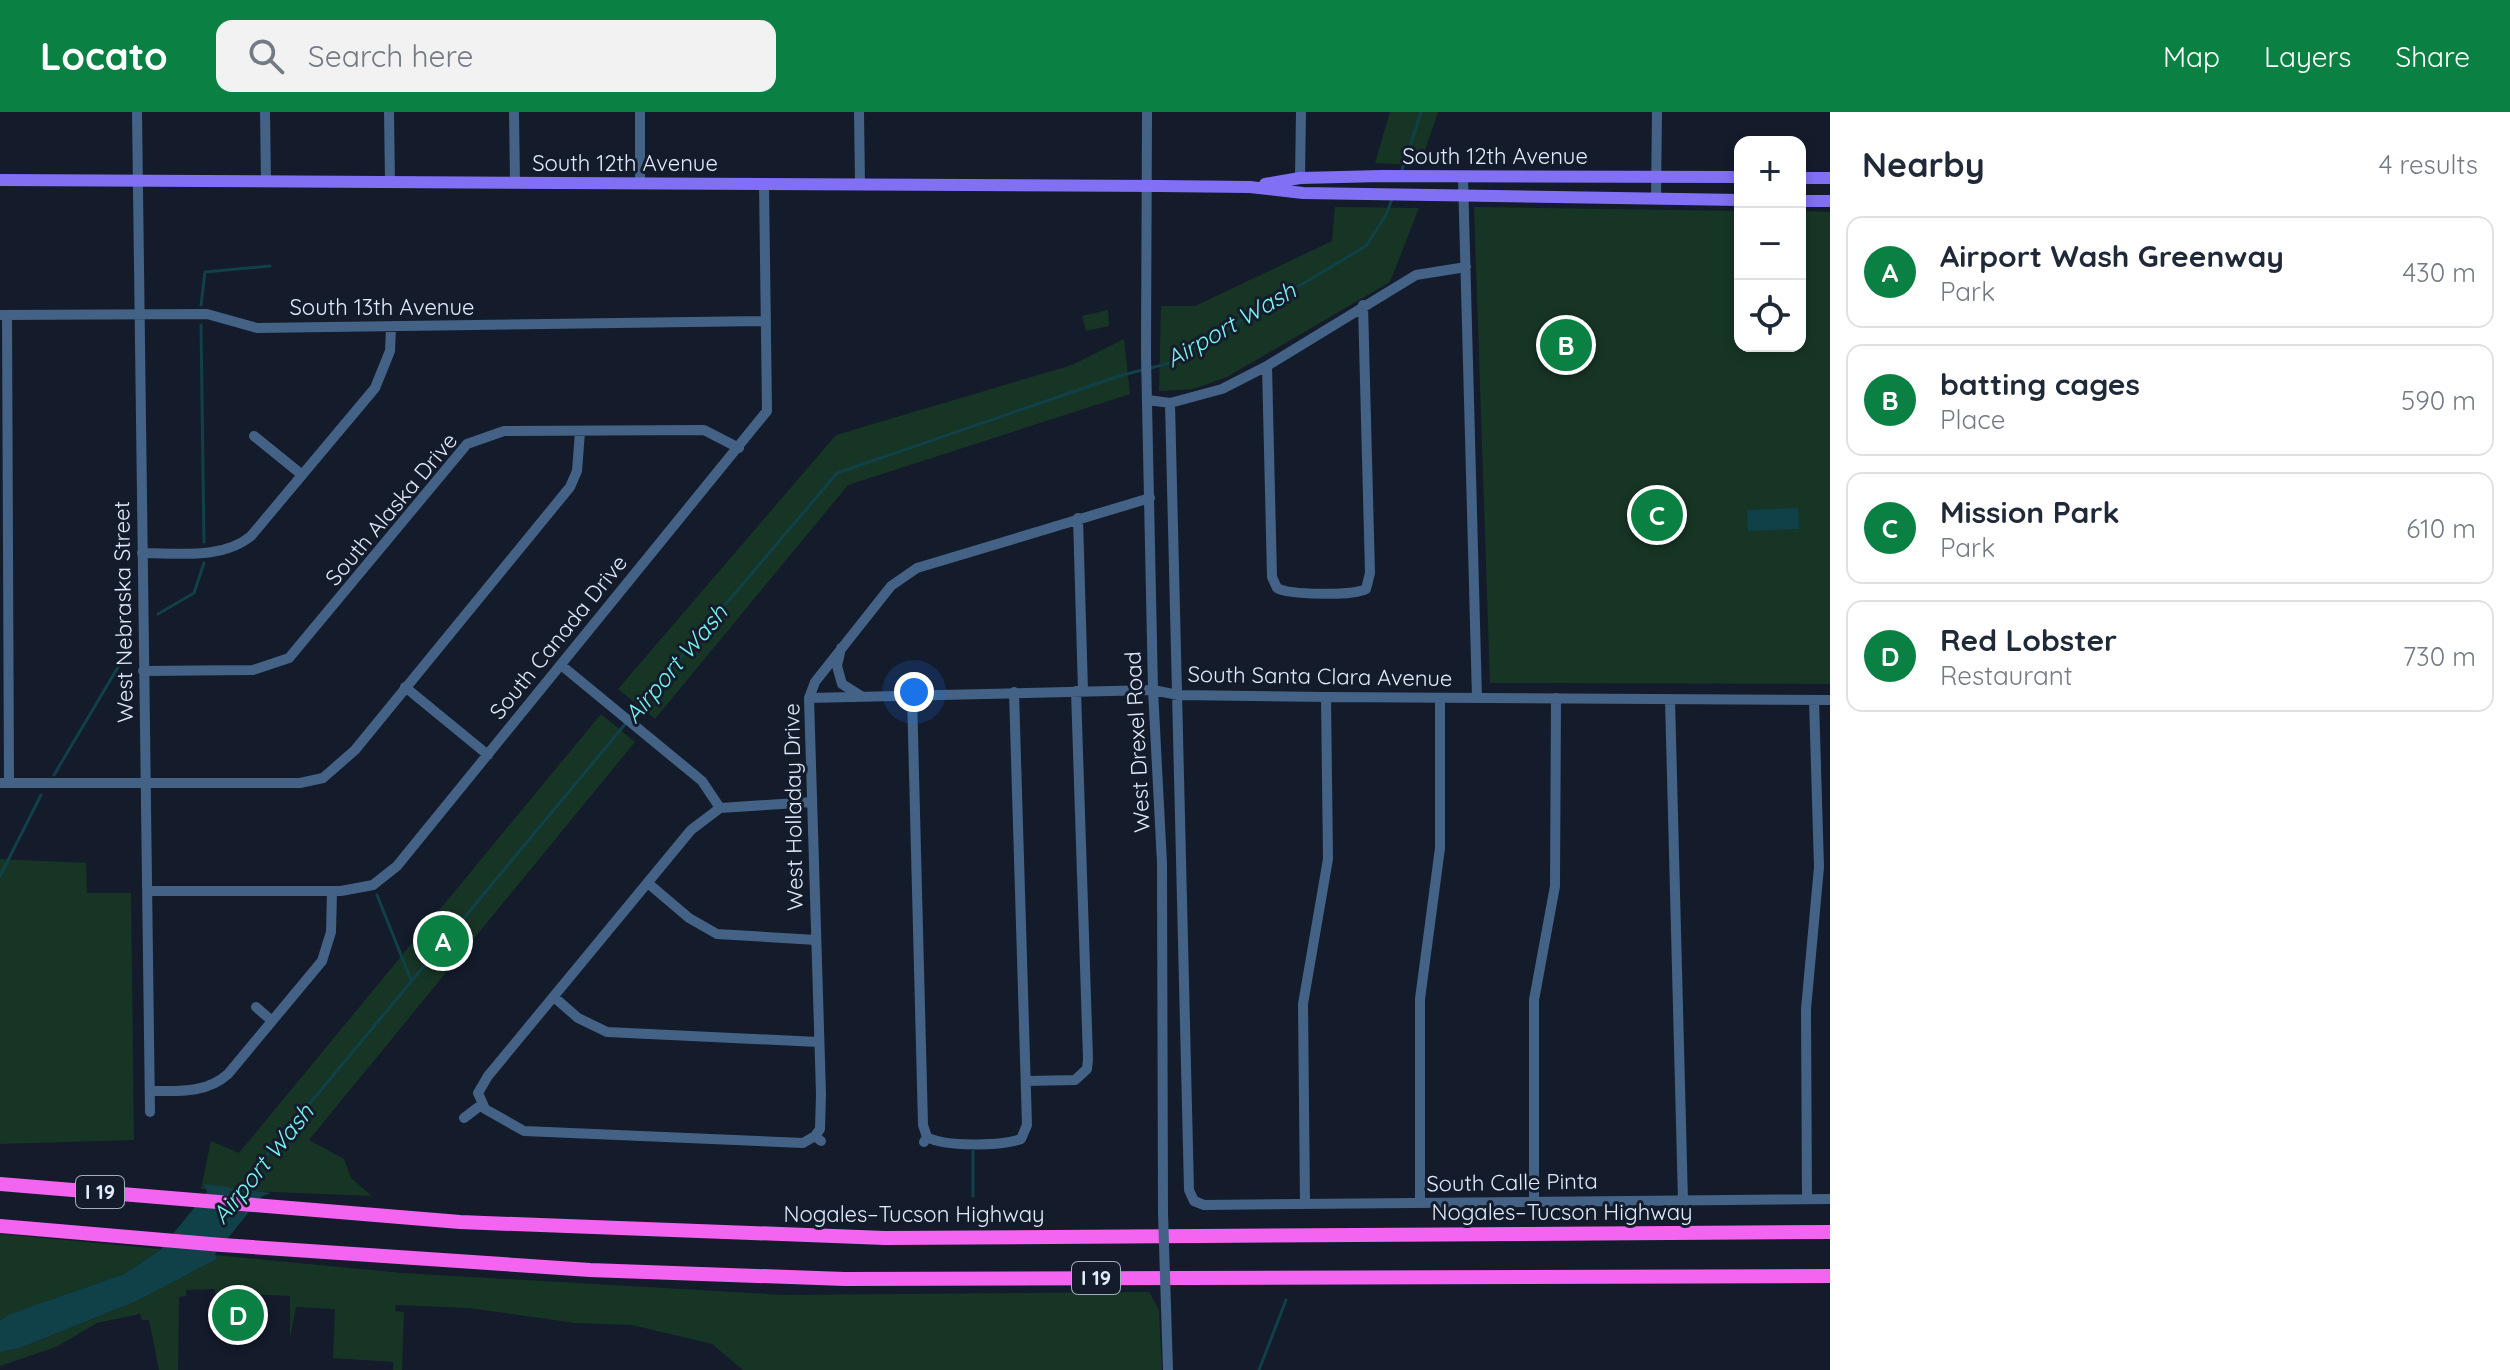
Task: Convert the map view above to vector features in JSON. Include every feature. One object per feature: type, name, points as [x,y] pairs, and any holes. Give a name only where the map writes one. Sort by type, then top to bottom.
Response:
[{"type":"highway","name":"Nogales–Tucson Highway","points":[[0,1184],[505,1224],[885,1238],[1830,1232]]},
{"type":"highway","name":"I 19","points":[[0,1226],[167,1241],[590,1270],[845,1279],[1830,1276]]},
{"type":"main road","name":"South 12th Avenue","points":[[1250,187],[1300,178],[1382,176],[1734,177]]},
{"type":"main road","points":[[1806,178],[1830,178]]},
{"type":"main road","name":"South 12th Avenue","points":[[0,180],[1250,187],[1303,193],[1734,200]]},
{"type":"main road","points":[[1806,201],[1830,201]]},
{"type":"street","name":"West Nebraska Street","points":[[137,112],[150,1112]]},
{"type":"street","points":[[265,112],[266,182]]},
{"type":"street","points":[[389,112],[390,182]]},
{"type":"street","points":[[514,112],[515,182]]},
{"type":"street","points":[[640,112],[640,183]]},
{"type":"street","points":[[859,112],[860,184]]},
{"type":"street","name":"West Drexel Road","points":[[1147,112],[1146,355],[1153,690],[1162,850],[1163,1213],[1168,1370]]},
{"type":"street","points":[[1300,178],[1301,112]]},
{"type":"street","points":[[1656,198],[1657,112]]},
{"type":"street","points":[[1463,177],[1477,698]]},
{"type":"street","name":"South Canada Drive","points":[[148,891],[332,891],[373,885],[385,878],[767,411],[764,183]]},
{"type":"street","points":[[1148,400],[1170,403],[1222,389],[1267,366],[1416,275],[1466,267]]},
{"type":"street","points":[[1267,366],[1273,592],[1369,592],[1363,305]]},
{"type":"street","points":[[3,315],[4,783],[300,783],[323,778],[355,750],[570,487],[577,471],[580,432]]},
{"type":"street","name":"South 13th Avenue","points":[[3,315],[218,315],[257,328],[766,321]]},
{"type":"street","points":[[142,553],[218,551],[236,547],[251,536],[375,388],[390,351],[391,328]]},
{"type":"street","name":"West Drexel Road","points":[[1170,403],[1189,1190],[1194,1201]]},
{"type":"street","name":"South Alaska Drive","points":[[143,671],[253,670],[279,664],[297,651],[467,444],[504,431],[704,430],[739,448]]},
{"type":"street","points":[[254,436],[301,474]]},
{"type":"street","name":"West Holladay Drive","points":[[481,1104],[493,1116],[524,1131],[803,1143],[818,1139],[821,1122],[809,698],[819,674],[891,586],[917,568],[1150,498]]},
{"type":"street","points":[[1026,1081],[1086,1079],[1088,1059],[1078,518]]},
{"type":"street","points":[[841,646],[837,666],[842,684],[863,697]]},
{"type":"street","points":[[561,665],[702,781],[720,808]]},
{"type":"street","points":[[405,687],[488,755]]},
{"type":"street","name":"South Santa Clara Avenue","points":[[809,698],[1153,690],[1178,695],[1830,700]]},
{"type":"street","points":[[912,695],[925,1140],[941,1143],[1007,1143],[1024,1142],[1027,1125],[1014,692]]},
{"type":"street","points":[[1305,1203],[1303,1004],[1328,859],[1326,697]]},
{"type":"street","points":[[1420,1203],[1420,999],[1440,848],[1440,698]]},
{"type":"street","points":[[1534,1202],[1534,1000],[1555,886],[1556,698]]},
{"type":"street","points":[[1670,699],[1683,1201]]},
{"type":"street","points":[[1807,1199],[1806,1009],[1819,867],[1814,700]]},
{"type":"street","points":[[464,1118],[481,1104],[481,1085],[691,830],[720,808],[812,802]]},
{"type":"street","points":[[649,884],[689,918],[717,934],[816,940]]},
{"type":"street","points":[[150,1091],[191,1091],[212,1085],[228,1074],[325,954],[331,932],[332,891]]},
{"type":"street","points":[[554,997],[578,1018],[607,1032],[818,1042]]},
{"type":"street","points":[[256,1007],[271,1020]]},
{"type":"street","name":"South Calle Pinta","points":[[1194,1201],[1204,1205],[1830,1199]]},
{"type":"shaded area","points":[[1390,112],[1438,112],[1420,165],[1375,163]]},
{"type":"shaded area","points":[[1335,207],[1419,208],[1390,282],[1227,377],[1193,389],[1159,391],[1161,306],[1195,306],[1332,241]]},
{"type":"shaded area","points":[[1474,207],[1734,211],[1734,352],[1806,352],[1806,211],[1830,212],[1830,684],[1490,683]]},
{"type":"shaded area","points":[[1108,310],[1109,326],[1086,331],[1082,316]]},
{"type":"shaded area","points":[[1124,339],[1130,394],[848,485],[655,719],[618,689],[836,435],[1072,365]]},
{"type":"shaded area","points":[[1798,508],[1799,529],[1748,531],[1747,510]]},
{"type":"shaded area","points":[[601,714],[635,742],[309,1140],[344,1159],[351,1178],[372,1196],[201,1189],[211,1141],[239,1153]]},
{"type":"shaded area","points":[[0,859],[86,863],[87,893],[131,893],[134,1140],[0,1144]]},
{"type":"shaded area","points":[[204,1184],[271,1193],[262,1196],[215,1254],[217,1259],[137,1301],[20,1348],[0,1352],[0,1321],[10,1314],[124,1274],[160,1250],[207,1192]]},
{"type":"shaded area","points":[[0,1234],[161,1249],[124,1274],[11,1314],[0,1321]]},
{"type":"shaded area","points":[[215,1255],[402,1273],[784,1295],[1149,1292],[1159,1310],[1162,1370],[743,1370],[712,1344],[632,1325],[575,1323],[469,1308],[396,1305],[395,1311],[404,1312],[402,1370],[393,1370],[393,1362],[333,1358],[335,1309],[296,1307],[290,1338],[290,1296],[215,1293],[214,1289],[186,1290],[186,1296],[179,1297],[178,1370],[159,1370],[149,1320],[142,1320],[140,1314],[97,1323],[56,1347],[0,1366],[0,1352],[20,1348],[137,1301],[217,1259]]},
{"type":"waterway","name":"Airport Wash","points":[[1401,173],[1421,112]]},
{"type":"waterway","name":"Airport Wash","points":[[630,717],[837,473],[1119,376],[1170,363],[1366,246],[1386,215],[1392,199]]},
{"type":"waterway","points":[[201,305],[205,272],[270,266]]},
{"type":"waterway","points":[[201,325],[204,542]]},
{"type":"waterway","points":[[158,614],[194,593],[204,563]]},
{"type":"waterway","points":[[54,775],[127,652]]},
{"type":"waterway","name":"Airport Wash","points":[[237,1191],[626,723]]},
{"type":"waterway","points":[[0,876],[41,795]]},
{"type":"waterway","points":[[377,895],[411,980]]},
{"type":"waterway","points":[[973,1151],[973,1196]]},
{"type":"waterway","points":[[1259,1370],[1286,1300]]},
{"type":"place","name":"batting cages","points":[[1566,345]]},
{"type":"place","name":"Mission Park","points":[[1657,515]]},
{"type":"place","name":"Airport Wash Greenway","points":[[443,941]]},
{"type":"place","name":"Red Lobster","points":[[238,1315]]}]
